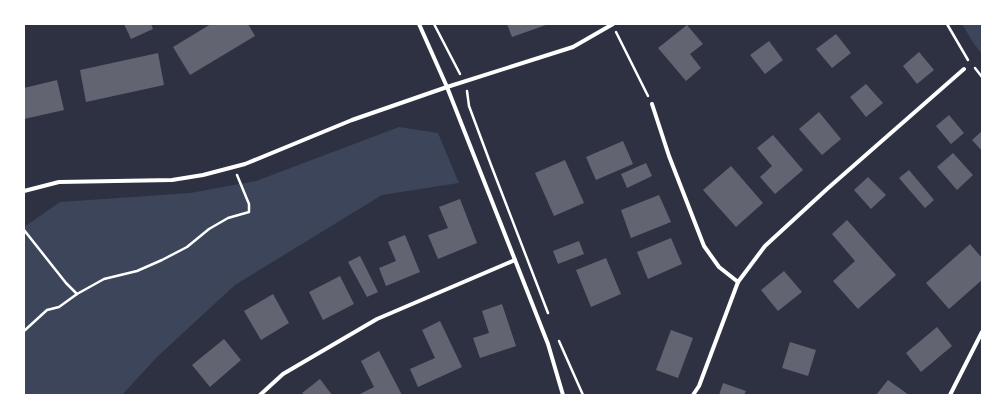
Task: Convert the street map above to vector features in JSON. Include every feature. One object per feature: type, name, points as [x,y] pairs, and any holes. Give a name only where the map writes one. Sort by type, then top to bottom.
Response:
[{"type":"street","points":[[419,24],[447,87],[548,344],[562,395]]},
{"type":"street","points":[[24,190],[59,182],[172,180],[202,175],[245,164],[352,120],[447,87],[573,47],[613,24]]},
{"type":"street","points":[[693,395],[699,386],[738,282],[765,246],[964,69]]},
{"type":"street","points":[[652,104],[669,156],[704,246],[719,267],[738,282]]},
{"type":"street","points":[[260,395],[283,374],[377,319],[515,260]]},
{"type":"street","points":[[950,395],[982,332]]},
{"type":"path","points":[[434,24],[465,82],[469,106],[551,320]]},
{"type":"path","points":[[613,24],[652,104]]},
{"type":"path","points":[[947,24],[970,64],[982,77]]},
{"type":"path","points":[[24,331],[47,310],[59,307],[77,294],[104,279],[137,271],[162,260],[188,247],[209,229],[228,218],[249,212],[249,204],[233,167]]},
{"type":"path","points":[[24,230],[66,283],[77,294]]},
{"type":"path","points":[[556,334],[583,395]]},
{"type":"shaded area","points":[[962,24],[982,24],[982,54],[974,44]]},
{"type":"shaded area","points":[[399,127],[438,133],[459,183],[382,195],[235,285],[157,357],[122,395],[24,395],[24,227],[60,202],[190,193],[256,181]]},
{"type":"building","points":[[124,24],[151,24],[153,29],[131,39]]},
{"type":"building","points":[[211,24],[248,24],[255,36],[190,75],[173,47]]},
{"type":"building","points":[[507,24],[546,24],[546,25],[512,37]]},
{"type":"building","points":[[687,25],[703,44],[690,54],[701,68],[686,81],[658,48]]},
{"type":"building","points":[[836,34],[851,53],[832,68],[816,49]]},
{"type":"building","points":[[769,41],[783,60],[765,74],[750,55]]},
{"type":"building","points":[[919,52],[934,70],[917,84],[903,66]]},
{"type":"building","points":[[158,53],[164,85],[86,102],[80,70]]},
{"type":"building","points":[[57,80],[64,110],[24,119],[24,88]]},
{"type":"building","points":[[866,84],[883,103],[866,117],[850,97]]},
{"type":"building","points":[[819,112],[841,139],[822,155],[799,129]]},
{"type":"building","points":[[949,115],[964,133],[951,144],[936,126]]},
{"type":"building","points":[[982,131],[982,151],[972,140]]},
{"type":"building","points":[[773,135],[803,170],[775,194],[760,177],[772,166],[757,148]]},
{"type":"building","points":[[623,141],[633,164],[596,180],[586,157]]},
{"type":"building","points":[[953,153],[973,175],[957,190],[937,167]]},
{"type":"building","points":[[565,160],[584,203],[554,216],[535,173]]},
{"type":"building","points":[[646,163],[652,176],[627,188],[621,174]]},
{"type":"building","points":[[731,166],[763,203],[736,227],[703,190]]},
{"type":"building","points":[[909,170],[934,200],[925,208],[899,178]]},
{"type":"building","points":[[868,177],[886,195],[871,209],[854,190]]},
{"type":"building","points":[[659,195],[671,222],[631,238],[621,210]]},
{"type":"building","points":[[460,199],[477,243],[438,259],[428,235],[448,228],[439,207]]},
{"type":"building","points":[[847,220],[896,275],[858,309],[833,281],[855,261],[832,234]]},
{"type":"building","points":[[405,235],[420,272],[386,286],[379,268],[396,261],[388,242]]},
{"type":"building","points":[[671,238],[682,264],[648,279],[637,252]]},
{"type":"building","points":[[579,241],[584,254],[558,264],[553,251]]},
{"type":"building","points":[[970,244],[982,258],[982,280],[949,309],[926,283]]},
{"type":"building","points":[[360,256],[378,292],[367,297],[348,262]]},
{"type":"building","points":[[606,258],[621,294],[591,307],[576,270]]},
{"type":"building","points":[[784,271],[802,292],[778,311],[761,290]]},
{"type":"building","points":[[340,276],[354,304],[323,320],[309,292]]},
{"type":"building","points":[[273,294],[289,323],[261,340],[244,311]]},
{"type":"building","points":[[502,304],[516,346],[480,358],[473,338],[489,333],[482,311]]},
{"type":"building","points":[[440,321],[462,367],[418,387],[410,369],[435,358],[422,330]]},
{"type":"building","points":[[937,327],[952,346],[921,372],[906,353]]},
{"type":"building","points":[[671,330],[693,338],[678,378],[656,370]]},
{"type":"building","points":[[224,339],[241,360],[210,387],[192,365]]},
{"type":"building","points":[[790,342],[816,350],[808,376],[782,368]]},
{"type":"building","points":[[379,351],[402,395],[358,395],[374,387],[361,361]]},
{"type":"building","points":[[320,379],[332,395],[304,395],[302,393]]},
{"type":"building","points":[[888,380],[909,395],[876,395]]},
{"type":"building","points":[[723,383],[746,391],[744,395],[719,395]]}]
